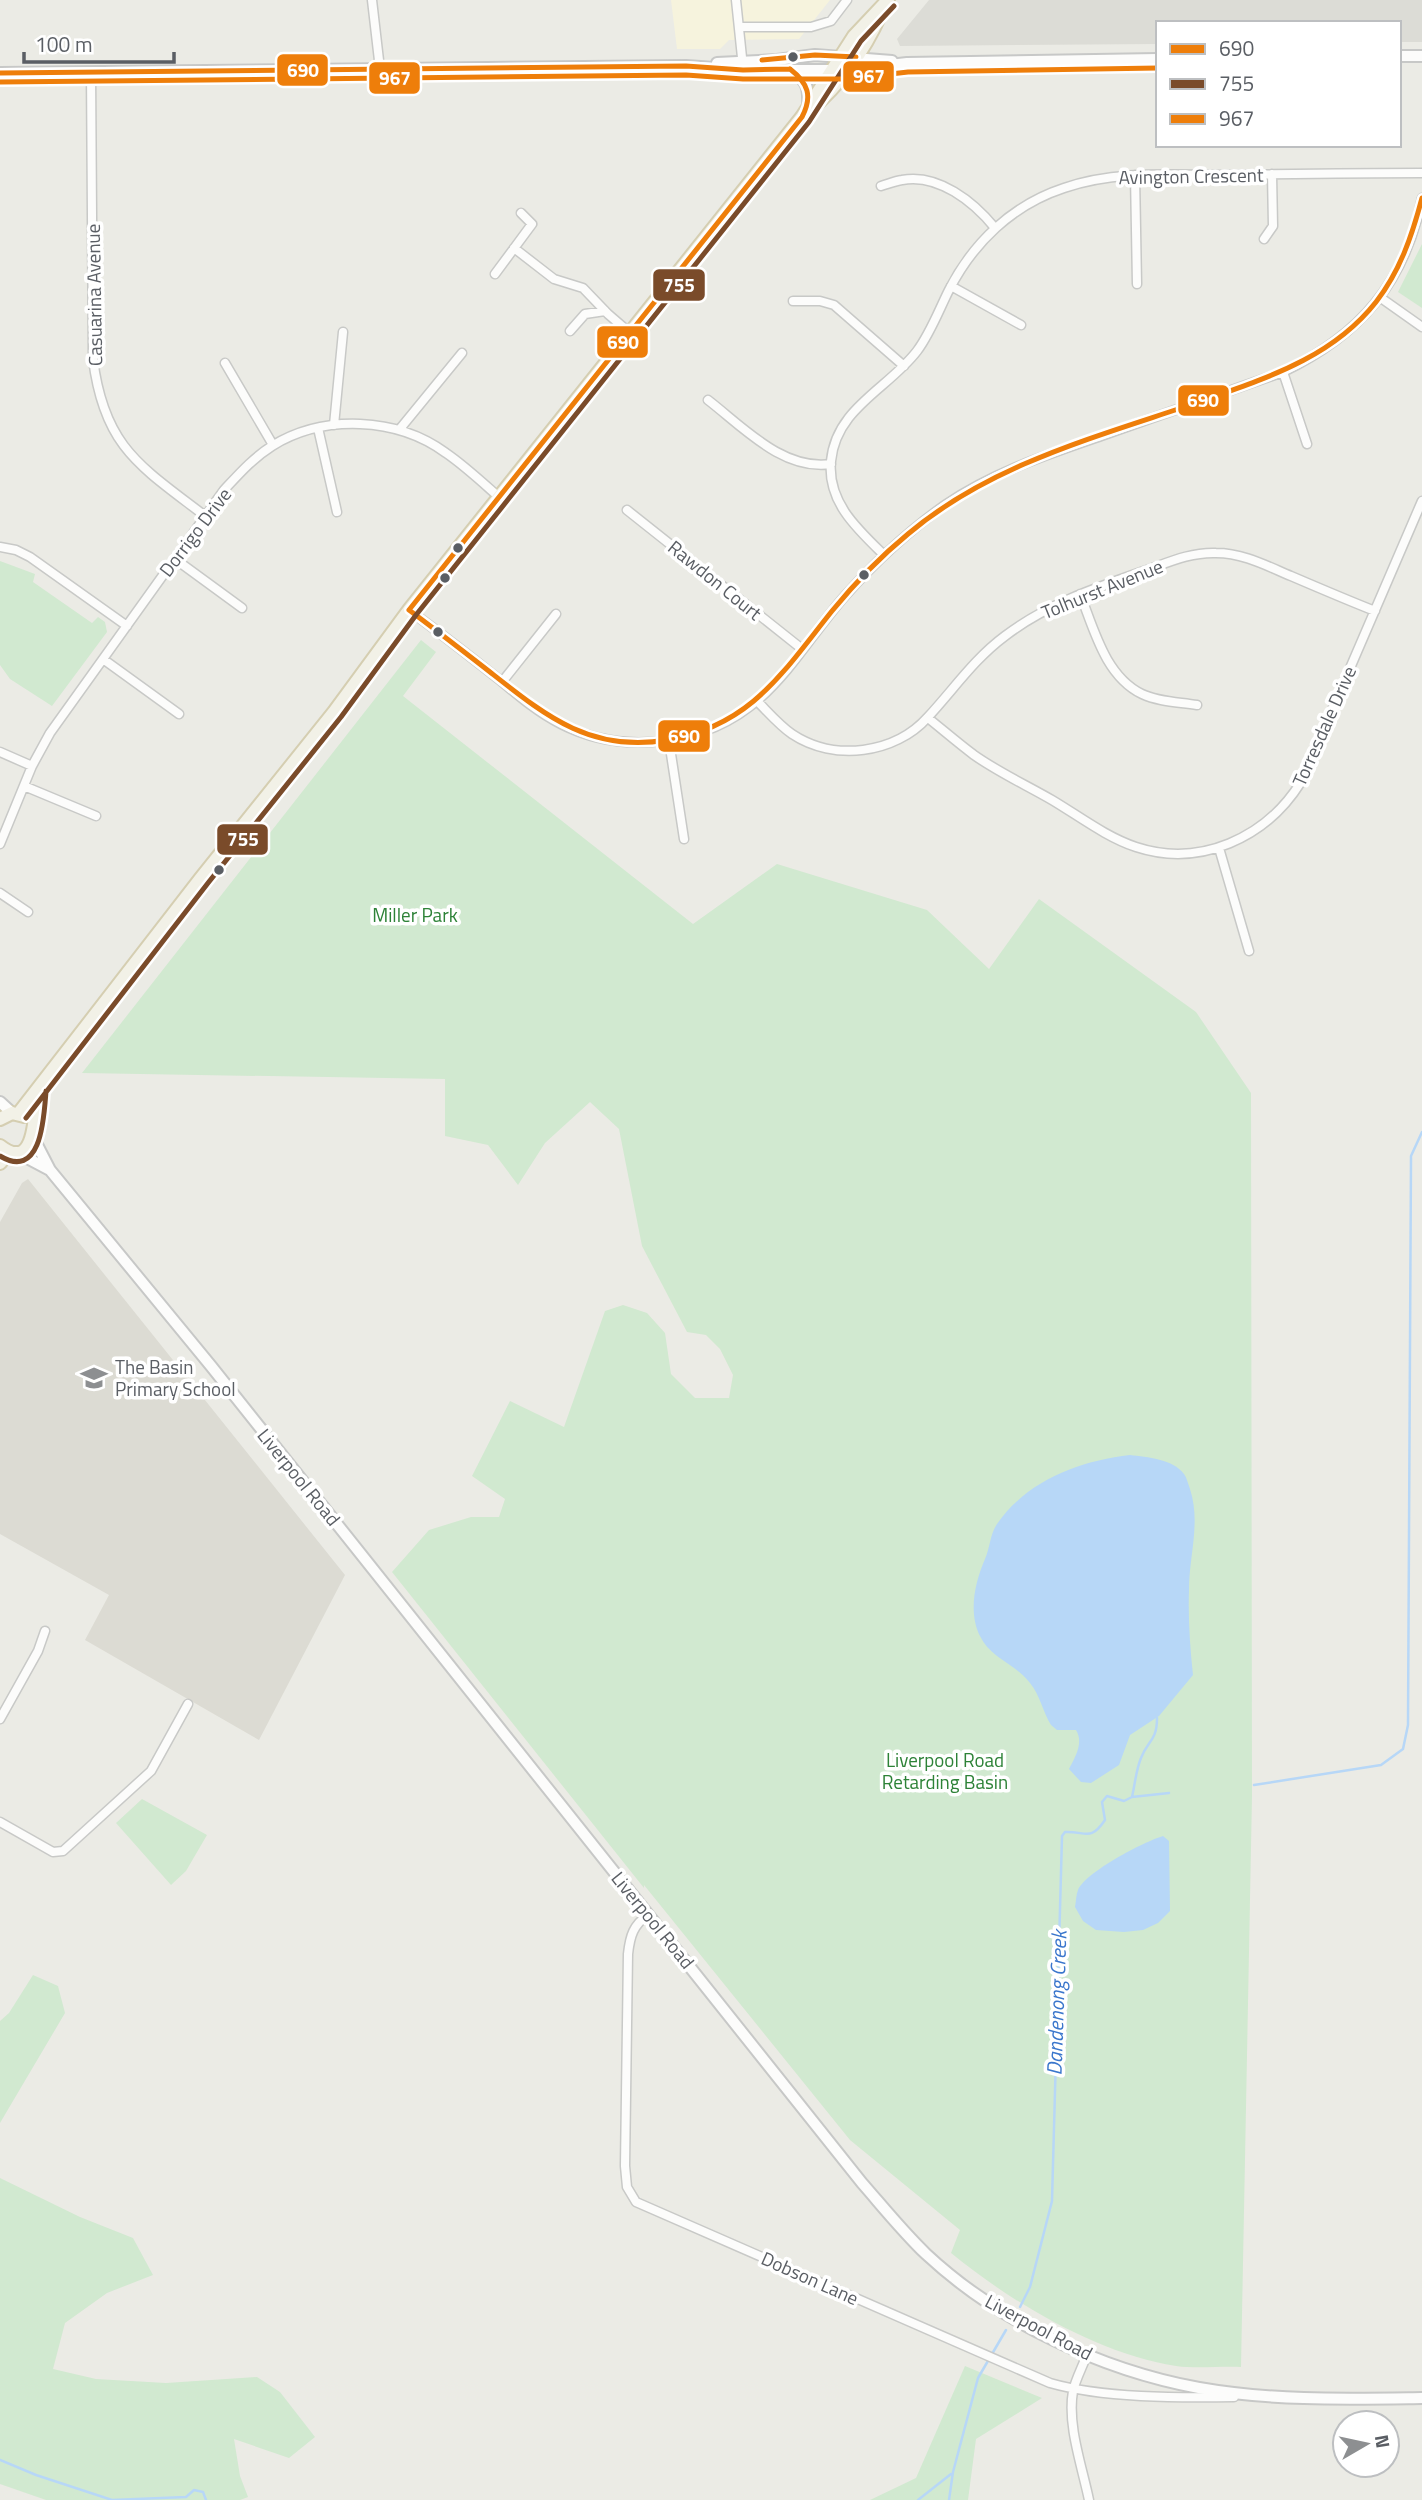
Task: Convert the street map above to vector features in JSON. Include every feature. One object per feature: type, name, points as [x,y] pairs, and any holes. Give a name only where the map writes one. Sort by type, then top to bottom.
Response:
[{"type":"main road","points":[[10,1115],[37,1090],[334,712],[409,610],[805,112],[854,36],[886,3]]},
{"type":"main road","points":[[805,112],[830,92],[847,70],[886,3]]},
{"type":"main road","points":[[743,65],[815,55],[907,63]]},
{"type":"main road","points":[[1401,56],[1422,56]]},
{"type":"main road","points":[[0,73],[743,65],[847,70],[907,63],[1156,59]]},
{"type":"main road","points":[[790,69],[805,80],[809,95],[805,112]]},
{"type":"main road","points":[[0,1163],[8,1150],[24,1150],[33,1132],[37,1090]]},
{"type":"main road","points":[[0,1102],[10,1115],[30,1121],[33,1132]]},
{"type":"main road","name":"Liverpool Road","points":[[33,1132],[50,1170],[211,1366],[862,2183],[928,2255],[989,2302],[1087,2354],[1135,2371],[1188,2385],[1239,2393],[1422,2398]]},
{"type":"main road","name":"Liverpool Road","points":[[8,1150],[50,1170]]},
{"type":"street","points":[[372,0],[380,69]]},
{"type":"street","points":[[736,0],[743,65]]},
{"type":"street","points":[[739,27],[811,27],[831,21],[847,0]]},
{"type":"street","name":"Casuarina Avenue","points":[[91,72],[93,359],[102,405],[123,447],[139,465],[205,516]]},
{"type":"street","name":"Avington Crescent","points":[[883,554],[851,523],[834,488],[831,464],[833,449],[846,419],[857,406],[904,366],[919,349],[951,286],[978,246],[995,228],[1028,204],[1064,188],[1110,177],[1135,175],[1422,173]]},
{"type":"street","points":[[1264,239],[1273,226],[1272,174]]},
{"type":"street","points":[[1135,175],[1137,284]]},
{"type":"street","points":[[881,186],[903,179],[921,179],[970,202],[995,228]]},
{"type":"street","points":[[409,610],[531,705],[563,725],[604,739],[639,743],[669,741],[700,733],[729,720],[758,701],[841,600],[883,554],[947,504],[1012,469],[1283,372],[1311,358],[1340,338],[1381,298],[1391,284],[1411,240],[1422,198]]},
{"type":"street","points":[[495,274],[533,224],[521,213]]},
{"type":"street","points":[[514,248],[554,279],[583,288],[630,333]]},
{"type":"street","points":[[951,286],[1021,325]]},
{"type":"street","points":[[1381,298],[1422,327]]},
{"type":"street","points":[[793,300],[820,301],[834,305],[904,366]]},
{"type":"street","points":[[570,331],[585,314],[605,311]]},
{"type":"street","points":[[334,425],[343,332]]},
{"type":"street","points":[[400,430],[462,353]]},
{"type":"street","points":[[225,363],[273,445]]},
{"type":"street","points":[[1283,372],[1307,444]]},
{"type":"street","points":[[708,400],[775,452],[796,461],[821,466],[831,464]]},
{"type":"street","name":"Dorrigo Drive","points":[[0,844],[32,766],[50,733],[205,516],[249,463],[273,445],[301,433],[334,425],[367,424],[400,430],[446,452],[500,498]]},
{"type":"street","points":[[318,428],[337,512]]},
{"type":"street","name":"Torresdale Drive","points":[[928,718],[976,756],[1130,844],[1161,852],[1184,853],[1219,848],[1238,841],[1266,823],[1294,794],[1310,763],[1422,501]]},
{"type":"street","name":"Rawdon Court","points":[[627,510],[802,649]]},
{"type":"street","points":[[0,547],[16,550],[30,557],[127,625]]},
{"type":"street","name":"Tolhurst Avenue","points":[[758,701],[792,734],[812,744],[850,751],[881,747],[913,731],[928,718],[972,664],[1004,636],[1036,615],[1080,594],[1180,558],[1216,552],[1244,556],[1375,611]]},
{"type":"street","points":[[174,559],[242,608]]},
{"type":"street","points":[[1080,594],[1114,673],[1129,686],[1159,699],[1197,705]]},
{"type":"street","points":[[502,682],[556,614]]},
{"type":"street","points":[[103,659],[179,714]]},
{"type":"street","points":[[669,741],[684,839]]},
{"type":"street","points":[[0,752],[32,766]]},
{"type":"street","points":[[24,786],[96,816]]},
{"type":"street","points":[[1219,848],[1249,951]]},
{"type":"street","points":[[0,893],[28,912]]},
{"type":"street","points":[[0,1719],[38,1651],[45,1631]]},
{"type":"street","points":[[0,1822],[53,1852],[63,1851],[151,1771],[188,1703]]},
{"type":"street","name":"Dobson Lane","points":[[649,1914],[639,1920],[632,1932],[628,1954],[625,2166],[627,2187],[636,2202],[1050,2383],[1073,2390],[1212,2398],[1276,2396]]},
{"type":"street","points":[[1087,2354],[1073,2390],[1074,2425],[1089,2500]]},
{"type":"shaded area","points":[[671,0],[830,0],[799,39],[729,40],[720,49],[677,49]]},
{"type":"shaded area","points":[[929,0],[1422,0],[1422,42],[1401,42],[1401,21],[1156,21],[1156,44],[900,46],[897,39]]},
{"type":"shaded area","name":"The Basin Primary School","points":[[28,1179],[345,1575],[259,1740],[85,1640],[109,1595],[0,1534],[0,1222],[22,1183]]},
{"type":"green space","points":[[1422,244],[1422,308],[1398,292]]},
{"type":"green space","points":[[0,561],[35,574],[33,582],[92,623],[98,617],[105,622],[107,632],[52,706],[10,679],[0,665]]},
{"type":"green space","points":[[421,640],[436,652],[403,696],[693,924],[777,864],[927,910],[989,969],[1039,899],[1196,1012],[1251,1093],[1252,1796],[1241,2367],[1176,2366],[1116,2350],[1086,2338],[1028,2307],[1000,2290],[951,2253],[960,2230],[850,2140],[644,1885],[644,1888],[392,1572],[429,1530],[471,1517],[499,1517],[505,1499],[472,1476],[510,1401],[564,1427],[605,1311],[623,1305],[647,1313],[665,1333],[671,1374],[695,1398],[729,1398],[733,1375],[720,1349],[706,1335],[687,1332],[642,1246],[619,1129],[590,1102],[545,1143],[518,1185],[488,1145],[445,1136],[445,1079],[82,1073]]},
{"type":"green space","points":[[142,1799],[207,1835],[186,1871],[171,1885],[116,1823]]},
{"type":"green space","points":[[33,1975],[58,1986],[65,2013],[0,2123],[0,2021],[9,2013]]},
{"type":"green space","points":[[0,2178],[80,2217],[133,2238],[153,2275],[107,2293],[65,2323],[53,2369],[96,2379],[166,2383],[257,2377],[280,2392],[315,2437],[289,2458],[234,2439],[240,2476],[248,2497],[240,2500],[46,2500],[0,2484]]},
{"type":"green space","points":[[965,2366],[1042,2398],[976,2439],[968,2500],[870,2500],[916,2478]]},
{"type":"water","points":[[1130,1455],[1173,1465],[1184,1474],[1190,1489],[1195,1527],[1189,1577],[1193,1675],[1159,1716],[1130,1735],[1119,1765],[1091,1783],[1081,1782],[1069,1769],[1079,1745],[1076,1730],[1057,1730],[1051,1725],[1030,1683],[984,1644],[976,1627],[974,1597],[995,1528],[1024,1496],[1039,1484],[1074,1468]]},
{"type":"water","points":[[1163,1836],[1169,1841],[1170,1911],[1158,1923],[1143,1930],[1096,1930],[1083,1921],[1075,1907],[1077,1892],[1083,1883],[1116,1858]]},
{"type":"waterway","name":"Dandenong Creek","points":[[1254,1785],[1381,1765],[1403,1749],[1408,1725],[1411,1156],[1422,1132]]},
{"type":"waterway","points":[[1132,1797],[1139,1763],[1154,1736],[1157,1718]]},
{"type":"waterway","name":"Dandenong Creek","points":[[1020,2307],[1030,2287],[1052,2201],[1062,1836],[1065,1832],[1087,1834],[1100,1827],[1105,1820],[1102,1802],[1107,1796],[1124,1801],[1132,1797],[1169,1793]]},
{"type":"waterway","name":"Dandenong Creek","points":[[949,2500],[953,2472],[978,2378],[1006,2330]]},
{"type":"waterway","points":[[0,2460],[112,2500],[186,2497],[194,2490],[203,2492],[206,2500]]},
{"type":"waterway","points":[[918,2500],[951,2474]]},
{"type":"transit line","name":"755","points":[[26,1118],[341,717],[416,615],[809,122],[861,41],[894,6]]},
{"type":"transit line","name":"690","points":[[762,60],[815,55],[856,57]]},
{"type":"transit line","name":"690","points":[[0,73],[686,66],[743,70],[790,69]]},
{"type":"transit line","name":"967","points":[[0,82],[686,75],[743,79],[847,79],[908,72],[1156,68]]},
{"type":"transit line","name":"690","points":[[409,610],[802,117],[807,103],[807,90],[801,79],[790,69]]},
{"type":"transit line","name":"690","points":[[409,610],[531,703],[592,736],[640,743],[696,733],[721,723],[763,693],[868,571],[908,534],[941,509],[975,488],[1048,454],[1250,384],[1296,364],[1339,338],[1376,302],[1392,278],[1409,239],[1422,198]]},
{"type":"transit line","name":"755","points":[[0,1156],[14,1161],[25,1160],[32,1153],[42,1129],[46,1091]]},
{"type":"place","name":"The Basin Primary School","points":[[94,1378]]},
{"type":"park label","name":"Miller Park","points":[[415,915]]},
{"type":"park label","name":"Liverpool Road Retarding Basin","points":[[945,1771]]}]
